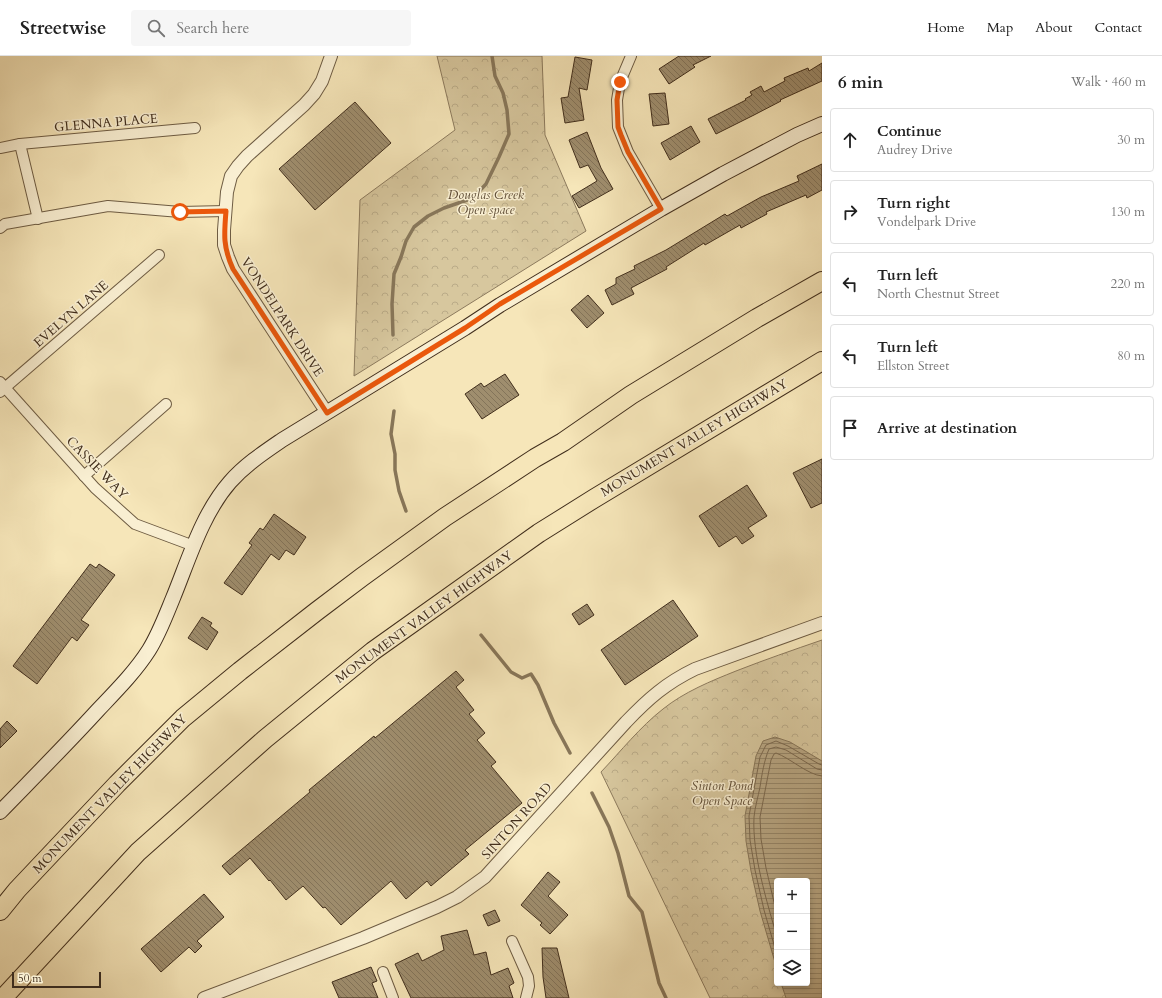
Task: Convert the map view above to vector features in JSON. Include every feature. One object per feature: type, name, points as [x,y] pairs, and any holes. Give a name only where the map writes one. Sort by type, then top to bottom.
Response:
[{"type":"highway","name":"MONUMENT VALLEY HIGHWAY","points":[[0,910],[117,784],[183,718],[240,671],[362,577],[446,517],[535,458],[562,442],[631,395],[757,318],[822,281]]},
{"type":"highway","name":"MONUMENT VALLEY HIGHWAY","points":[[3,998],[138,852],[265,739],[373,651],[539,533],[822,361]]},
{"type":"main road","points":[[0,812],[77,733],[141,662],[156,638],[207,518],[217,499],[237,474],[267,450],[458,332],[500,304],[723,174],[822,124]]},
{"type":"street","name":"VONDELPARK DRIVE","points":[[327,413],[233,269],[224,245],[224,230],[231,176],[247,156],[304,105],[314,94],[322,81],[331,56]]},
{"type":"street","points":[[631,56],[620,82],[617,100],[618,127],[628,152],[661,209]]},
{"type":"street","name":"GLENNA PLACE","points":[[0,148],[20,144],[195,128]]},
{"type":"street","points":[[20,144],[38,219]]},
{"type":"street","points":[[0,228],[5,224],[108,206],[180,212],[226,211]]},
{"type":"street","name":"EVELYN LANE","points":[[2,387],[159,255]]},
{"type":"street","name":"CASSIE WAY","points":[[2,387],[94,488],[135,524],[194,546]]},
{"type":"street","points":[[84,476],[166,404]]},
{"type":"street","name":"SINTON ROAD","points":[[204,998],[363,938],[457,897],[485,877],[639,708],[660,689],[702,666],[822,623]]},
{"type":"street","points":[[512,941],[528,977],[529,986],[526,998]]},
{"type":"street","points":[[384,972],[393,998]]},
{"type":"green space","name":"Douglas Creek Open space","points":[[437,56],[542,56],[545,135],[586,231],[354,376],[360,200],[455,130]]},
{"type":"green space","name":"Sinton Pond Open Space","points":[[822,640],[822,998],[710,998],[601,772],[646,723],[671,703],[698,687],[768,659]]},
{"type":"water","points":[[775,737],[790,742],[822,761],[822,998],[786,998],[782,986],[810,986],[810,878],[774,878],[774,959],[760,911],[746,841],[745,816],[756,756],[763,741]]},
{"type":"building","points":[[679,56],[711,56],[693,65],[695,67],[669,84],[659,69]]},
{"type":"building","points":[[575,57],[592,60],[587,90],[579,88],[584,120],[565,123],[561,98],[568,97]]},
{"type":"building","points":[[822,63],[822,81],[780,100],[781,101],[716,134],[708,119],[746,100],[745,99],[752,95],[750,92],[761,86],[764,92],[785,81],[784,78],[808,68],[809,71]]},
{"type":"building","points":[[665,93],[669,124],[653,126],[649,94]]},
{"type":"building","points":[[355,102],[391,143],[315,210],[279,169]]},
{"type":"building","points":[[691,126],[700,142],[670,160],[661,143]]},
{"type":"building","points":[[587,132],[601,168],[613,189],[579,208],[572,196],[597,181],[588,165],[580,168],[569,140]]},
{"type":"building","points":[[822,164],[822,190],[807,198],[806,195],[766,212],[767,214],[741,228],[740,225],[705,245],[704,243],[666,267],[667,269],[631,288],[634,294],[612,305],[605,290],[616,284],[616,278],[635,269],[634,266],[666,250],[725,214],[727,216],[761,197],[799,181],[797,176]]},
{"type":"building","points":[[588,295],[604,313],[587,328],[571,310]]},
{"type":"building","points":[[505,374],[519,395],[482,419],[465,394],[481,383],[484,387]]},
{"type":"building","points":[[822,459],[822,503],[811,508],[793,473]]},
{"type":"building","points":[[747,485],[767,516],[748,528],[754,536],[742,544],[736,536],[719,547],[699,516]]},
{"type":"building","points":[[274,514],[306,537],[294,555],[286,550],[279,560],[271,554],[242,595],[224,583],[252,545],[249,543],[260,528],[263,530]]},
{"type":"building","points":[[90,564],[96,568],[99,564],[115,575],[81,620],[89,625],[77,641],[72,637],[37,684],[13,666]]},
{"type":"building","points":[[673,600],[698,636],[625,685],[601,650]]},
{"type":"building","points":[[587,604],[594,615],[579,625],[572,614]]},
{"type":"building","points":[[202,617],[212,623],[210,626],[218,632],[207,650],[188,638]]},
{"type":"building","points":[[456,671],[464,680],[456,687],[474,710],[469,714],[485,733],[477,740],[496,762],[491,766],[522,803],[465,850],[469,854],[431,886],[427,881],[406,899],[391,881],[341,925],[303,886],[286,900],[250,858],[230,875],[222,866],[310,792],[309,790]]},
{"type":"building","points":[[7,721],[17,731],[0,748],[0,729]]},
{"type":"building","points":[[548,872],[560,882],[548,896],[568,915],[550,934],[540,925],[542,923],[521,905]]},
{"type":"building","points":[[204,894],[224,917],[197,941],[202,946],[195,953],[189,947],[161,972],[141,949]]},
{"type":"building","points":[[495,910],[500,921],[488,926],[483,915]]},
{"type":"building","points":[[467,930],[474,955],[486,952],[491,975],[508,968],[514,983],[509,986],[513,998],[411,998],[395,964],[418,953],[422,961],[444,950],[441,936]]},
{"type":"building","points":[[542,948],[557,948],[569,998],[546,998],[543,977]]},
{"type":"building","points":[[371,967],[377,981],[372,983],[378,998],[339,998],[332,982]]},
{"type":"waterway","points":[[393,335],[392,304],[394,274],[406,241],[414,227],[428,216],[444,208],[473,198],[486,184],[509,134],[507,110],[503,93],[495,76],[492,56]]},
{"type":"waterway","points":[[394,411],[391,434],[395,454],[395,470],[399,491],[406,511]]},
{"type":"waterway","points":[[481,635],[511,672],[522,678],[531,674],[538,685],[554,723],[570,753]]},
{"type":"waterway","points":[[592,793],[609,827],[618,853],[629,896],[642,912],[659,983],[666,998]]},
{"type":"route","points":[[180,212],[226,211],[224,245],[233,269],[327,413],[465,328],[500,304],[661,209],[628,152],[618,127],[617,100],[620,82]]}]
